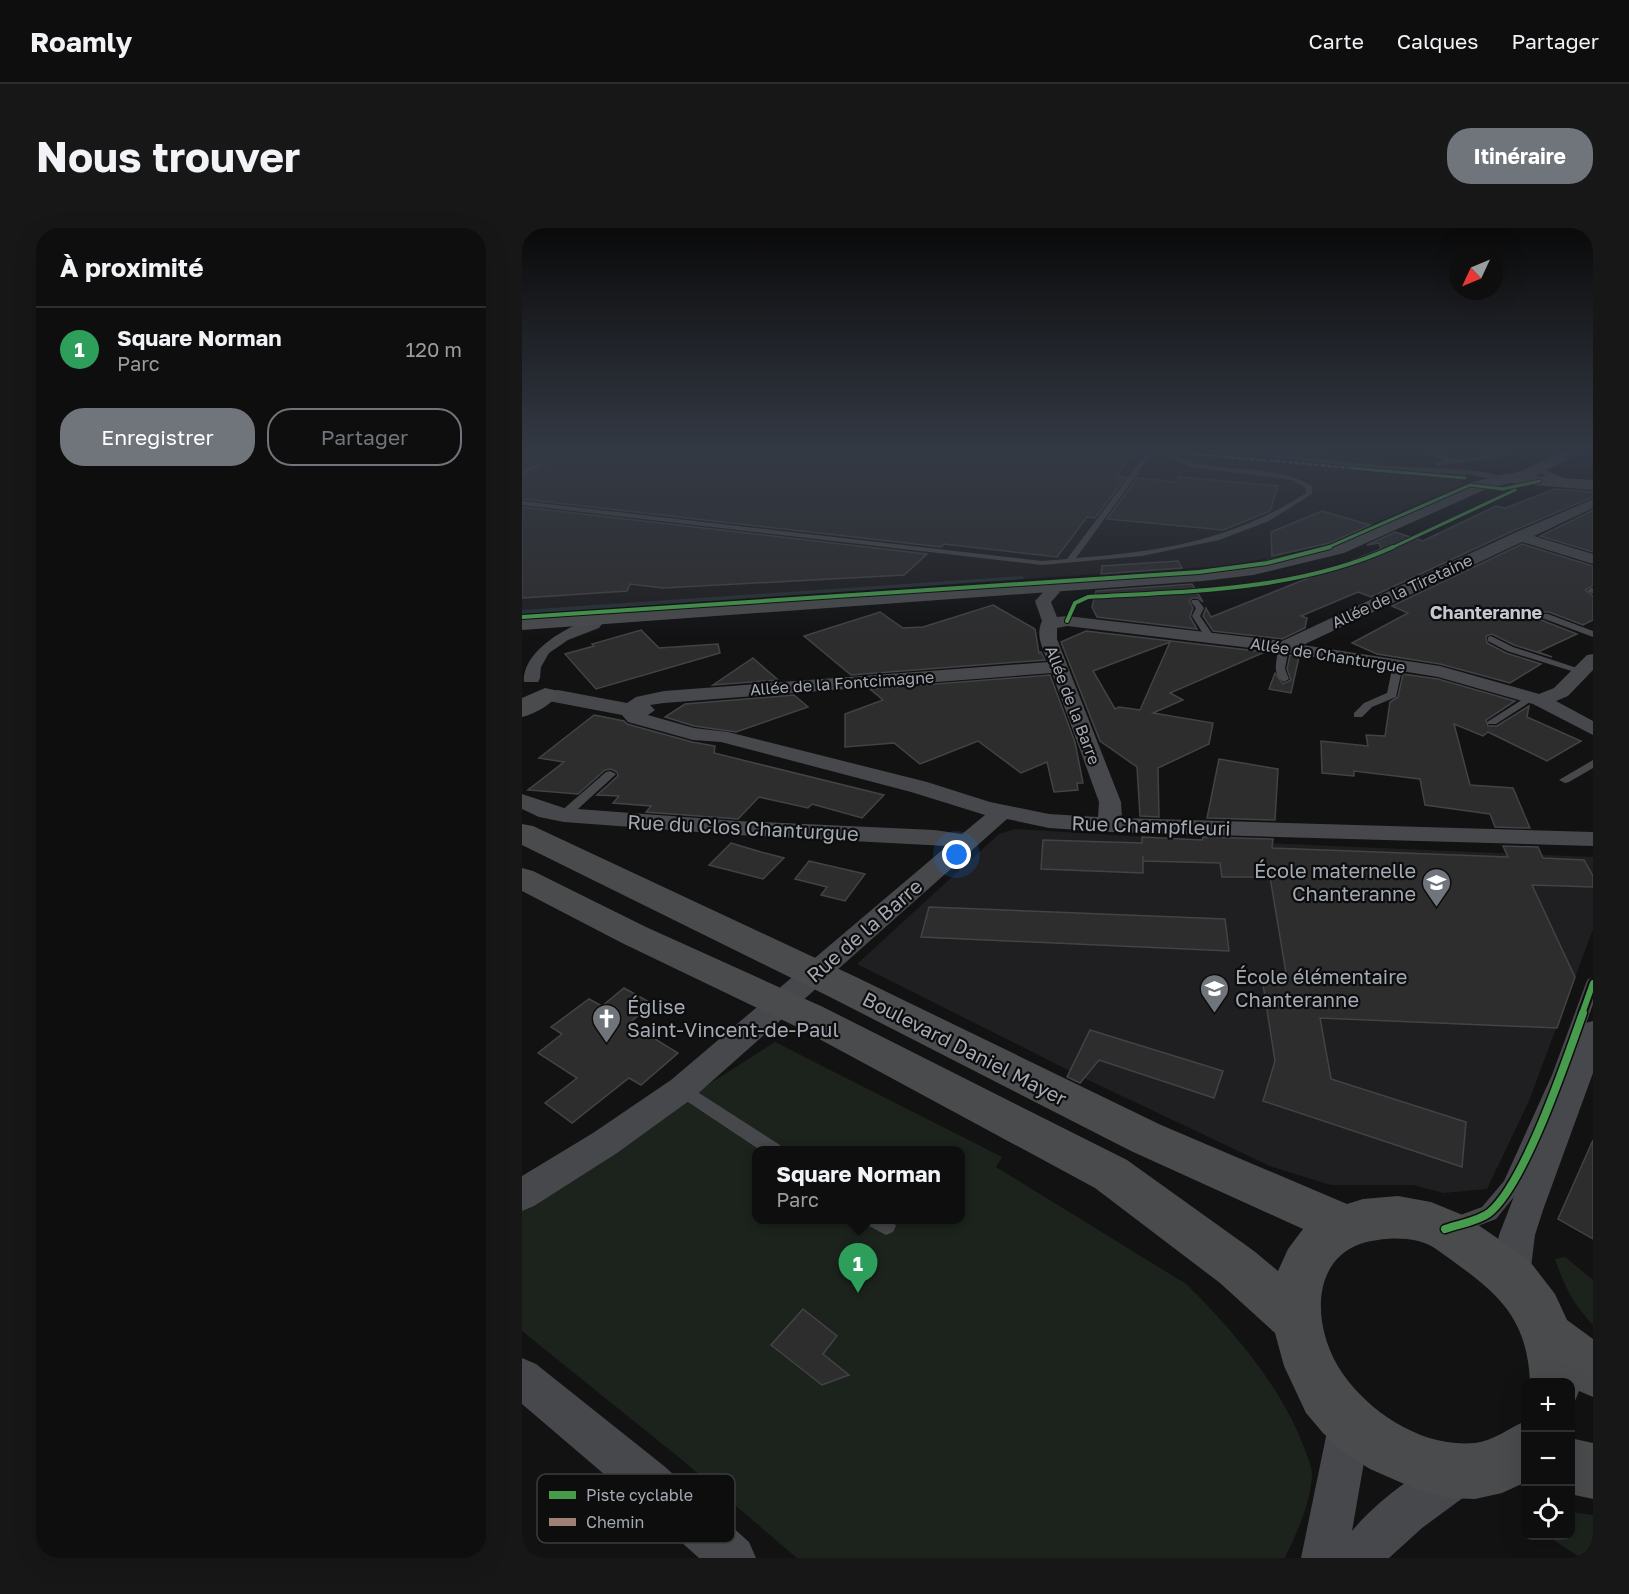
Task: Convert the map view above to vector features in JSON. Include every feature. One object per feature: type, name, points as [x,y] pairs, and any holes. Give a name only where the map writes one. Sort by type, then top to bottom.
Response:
[{"type":"main road","points":[[522,623],[1203,575],[1252,569],[1337,549],[1417,513]]},
{"type":"main road","points":[[522,631],[593,624],[1214,581],[1301,566],[1368,545],[1439,513]]},
{"type":"main road","points":[[522,709],[535,686]]},
{"type":"main road","name":"Boulevard Daniel Mayer","points":[[522,833],[794,963],[1146,1138],[1346,1226]]},
{"type":"main road","points":[[522,878],[634,935],[810,1017],[1112,1174],[1238,1267],[1296,1318]]},
{"type":"main road","points":[[1521,1455],[1492,1468],[1462,1472],[1423,1465],[1384,1449],[1350,1422],[1325,1395],[1308,1364],[1296,1318],[1296,1298],[1304,1267],[1321,1242],[1346,1226],[1377,1218],[1412,1220],[1445,1229],[1510,1275],[1533,1305],[1552,1360],[1593,1371]]},
{"type":"main road","points":[[1575,1467],[1593,1471]]},
{"type":"street","name":"Allée de la Tiretaine","points":[[1284,647],[1570,513]]},
{"type":"street","points":[[1519,536],[1593,559]]},
{"type":"street","name":"Allée de la Barre","points":[[1052,592],[1042,602],[1047,617],[1053,623],[1048,625],[1047,631],[1058,667],[1110,802],[1110,825]]},
{"type":"street","name":"Allée de Chanturgue","points":[[1053,623],[1087,622],[1284,647],[1440,672],[1535,698],[1593,729]]},
{"type":"street","points":[[535,686],[531,662],[536,655],[551,642],[593,624]]},
{"type":"street","name":"Allée de la Fontcimagne","points":[[628,711],[644,701],[664,697],[1058,667]]},
{"type":"street","points":[[1535,698],[1561,692],[1588,667]]},
{"type":"street","name":"Rue Champfleuri","points":[[535,686],[628,711],[635,718],[693,734],[721,736],[920,787],[1002,812],[1049,821],[1110,825],[1285,828],[1593,839]]},
{"type":"street","name":"Rue du Clos Chanturgue","points":[[522,801],[547,812],[564,815],[738,828],[934,837],[966,842]]},
{"type":"street","name":"Rue de la Barre","points":[[522,1195],[605,1143],[682,1089],[1002,812]]},
{"type":"street","points":[[1510,1275],[1517,1235],[1525,1210],[1593,1032]]},
{"type":"street","points":[[522,1378],[638,1474]]},
{"type":"street","points":[[1324,1558],[1350,1422]]},
{"type":"street","points":[[1360,1558],[1372,1540],[1394,1521],[1462,1472]]},
{"type":"street","points":[[717,1543],[734,1558]]},
{"type":"lane","points":[[609,513],[1042,563],[1155,552],[1199,543],[1241,531],[1274,513]]},
{"type":"lane","points":[[1070,561],[1106,513]]},
{"type":"lane","points":[[1195,602],[1200,608],[1197,616],[1210,638]]},
{"type":"lane","points":[[1545,616],[1593,634]]},
{"type":"lane","points":[[1491,639],[1510,649],[1588,667]]},
{"type":"lane","points":[[1284,647],[1280,669],[1284,679]]},
{"type":"lane","points":[[1358,715],[1368,705],[1392,695],[1398,665]]},
{"type":"lane","points":[[1492,722],[1535,698]]},
{"type":"lane","points":[[1565,780],[1593,763]]},
{"type":"lane","points":[[564,815],[610,774]]},
{"type":"lane","points":[[1445,1229],[1489,1213],[1511,1187],[1560,1075],[1593,983]]},
{"type":"lane","points":[[682,1089],[768,1146]]},
{"type":"shaded area","points":[[522,513],[1398,513],[1339,539],[1276,557],[1221,566],[522,612]]},
{"type":"shaded area","points":[[1015,829],[1195,840],[1593,857],[1593,929],[1529,1101],[1487,1189],[1444,1193],[1413,1185],[1331,1185],[1272,1167],[1084,1078],[857,964],[999,834]]},
{"type":"shaded area","points":[[775,1042],[1002,1157],[996,1167],[1186,1284],[1221,1320],[1270,1382],[1295,1427],[1310,1463],[1312,1476],[1309,1497],[1285,1558],[797,1558],[735,1505],[735,1474],[699,1474],[522,1331],[522,1210],[656,1118]]},
{"type":"shaded area","points":[[1565,1257],[1593,1280],[1593,1325],[1579,1309],[1562,1279],[1555,1259]]},
{"type":"shaded area","points":[[1575,1513],[1593,1515],[1593,1558],[1581,1558],[1554,1540],[1575,1540]]},
{"type":"building","points":[[522,513],[574,513],[927,554],[904,575],[663,588],[630,584],[627,591],[522,598]]},
{"type":"building","points":[[645,513],[1099,513],[1095,518],[1087,517],[1057,557],[944,544],[941,547]]},
{"type":"building","points":[[1111,513],[1265,513],[1223,530],[1107,519]]},
{"type":"building","points":[[1317,513],[1329,513],[1370,525],[1330,543],[1272,556],[1271,532]]},
{"type":"building","points":[[1481,513],[1555,513],[1371,597],[1358,592],[1301,616],[1307,618],[1305,628],[1282,639],[1213,631],[1203,616],[1206,608],[1211,617],[1381,549],[1379,543],[1367,545],[1395,532],[1423,541]]},
{"type":"building","points":[[1587,513],[1593,513],[1593,552],[1540,536]]},
{"type":"building","points":[[1522,544],[1593,566],[1593,586],[1585,590],[1593,596],[1593,620],[1583,625],[1549,612],[1540,612],[1541,620],[1577,634],[1538,652],[1552,657],[1514,645],[1492,634],[1486,636],[1487,643],[1506,653],[1541,664],[1510,683],[1440,664],[1377,654],[1352,643],[1408,613],[1392,606]]},
{"type":"building","points":[[1178,561],[1182,568],[1101,574],[1102,566]]},
{"type":"building","points":[[1192,584],[1203,602],[1198,598],[1192,598],[1189,601],[1193,608],[1190,617],[1197,629],[1097,617],[1092,607],[1096,591]]},
{"type":"building","points":[[993,605],[1035,629],[1039,653],[1041,652],[1045,660],[851,675],[804,636],[880,612],[903,628],[923,627]]},
{"type":"building","points":[[641,630],[659,648],[718,644],[720,653],[596,689],[565,654]]},
{"type":"building","points":[[1086,631],[1265,652],[1170,693],[1183,700],[1153,713],[1213,723],[1209,744],[1158,768],[1159,817],[1140,816],[1137,767],[1100,741],[1061,642]],"holes":[[[1170,642],[1140,710],[1119,707],[1115,709],[1093,671]]]},
{"type":"building","points":[[1290,655],[1299,657],[1291,693],[1269,689],[1275,673],[1283,684],[1291,680],[1287,669]]},
{"type":"building","points":[[753,658],[778,680],[713,685]]},
{"type":"building","points":[[1403,674],[1438,679],[1515,701],[1486,720],[1488,726],[1497,726],[1529,706],[1527,717],[1581,741],[1547,761],[1488,732],[1483,736],[1454,724],[1470,785],[1513,788],[1530,828],[1495,827],[1490,814],[1425,805],[1420,779],[1354,771],[1354,776],[1322,773],[1321,741],[1368,746],[1366,735],[1385,736],[1390,702],[1398,697]]},
{"type":"building","points":[[1050,675],[1075,742],[1083,783],[1077,783],[1078,790],[1054,792],[1047,762],[1021,773],[978,741],[920,764],[894,743],[845,747],[845,714],[883,700],[870,689]]},
{"type":"building","points":[[794,695],[808,707],[736,732],[694,726],[665,717],[685,704]]},
{"type":"building","points":[[594,715],[624,721],[627,724],[692,742],[715,746],[714,753],[884,795],[862,818],[812,804],[808,808],[759,797],[738,819],[646,812],[651,806],[613,803],[619,796],[597,795],[618,776],[617,772],[611,769],[605,770],[578,794],[528,790],[564,762],[539,758]]},
{"type":"building","points":[[1219,759],[1278,769],[1275,820],[1207,818]]},
{"type":"building","points":[[1142,837],[1202,840],[1203,837],[1273,839],[1272,848],[1508,857],[1503,846],[1538,847],[1543,858],[1584,860],[1593,876],[1593,887],[1532,885],[1575,977],[1557,1028],[1320,1018],[1331,1079],[1466,1122],[1462,1167],[1263,1101],[1275,1061],[1262,978],[1287,979],[1270,877],[1222,877],[1220,863],[1143,861],[1143,873],[1041,869],[1043,840],[1142,843]]},
{"type":"building","points":[[731,843],[784,858],[763,879],[709,865]]},
{"type":"building","points":[[809,861],[865,874],[845,901],[821,895],[827,887],[795,879]]},
{"type":"building","points":[[929,907],[1225,919],[1229,951],[921,937]]},
{"type":"building","name":"Église Saint-Vincent-de-Paul","points":[[624,988],[653,1004],[629,1023],[678,1053],[641,1085],[629,1078],[572,1123],[545,1103],[577,1078],[538,1053],[562,1034],[551,1027],[589,999],[602,1006]]},
{"type":"building","points":[[1090,1030],[1223,1071],[1214,1098],[1099,1060],[1080,1083],[1067,1077]]},
{"type":"building","points":[[1593,1140],[1593,1239],[1558,1219]]},
{"type":"building","points":[[803,1309],[837,1336],[823,1354],[849,1375],[822,1385],[771,1345]]},
{"type":"waterway","points":[[522,612],[1022,578]]},
{"type":"cycle path","points":[[522,617],[1199,572],[1267,563],[1330,547],[1407,513]]},
{"type":"cycle path","points":[[1067,621],[1075,603],[1088,597],[1250,587],[1306,576],[1382,552],[1466,513]]},
{"type":"cycle path","points":[[1445,1229],[1488,1214],[1501,1200],[1532,1143],[1593,983]]},
{"type":"place","name":"École maternelle Chanteranne","points":[[1437,908]]},
{"type":"place","name":"École élémentaire Chanteranne","points":[[1214,1014]]},
{"type":"place","name":"Église Saint-Vincent-de-Paul","points":[[606,1044]]},
{"type":"place","name":"Square Norman","points":[[858,1293]]},
{"type":"district","name":"Chanteranne","points":[[1486,612]]}]
